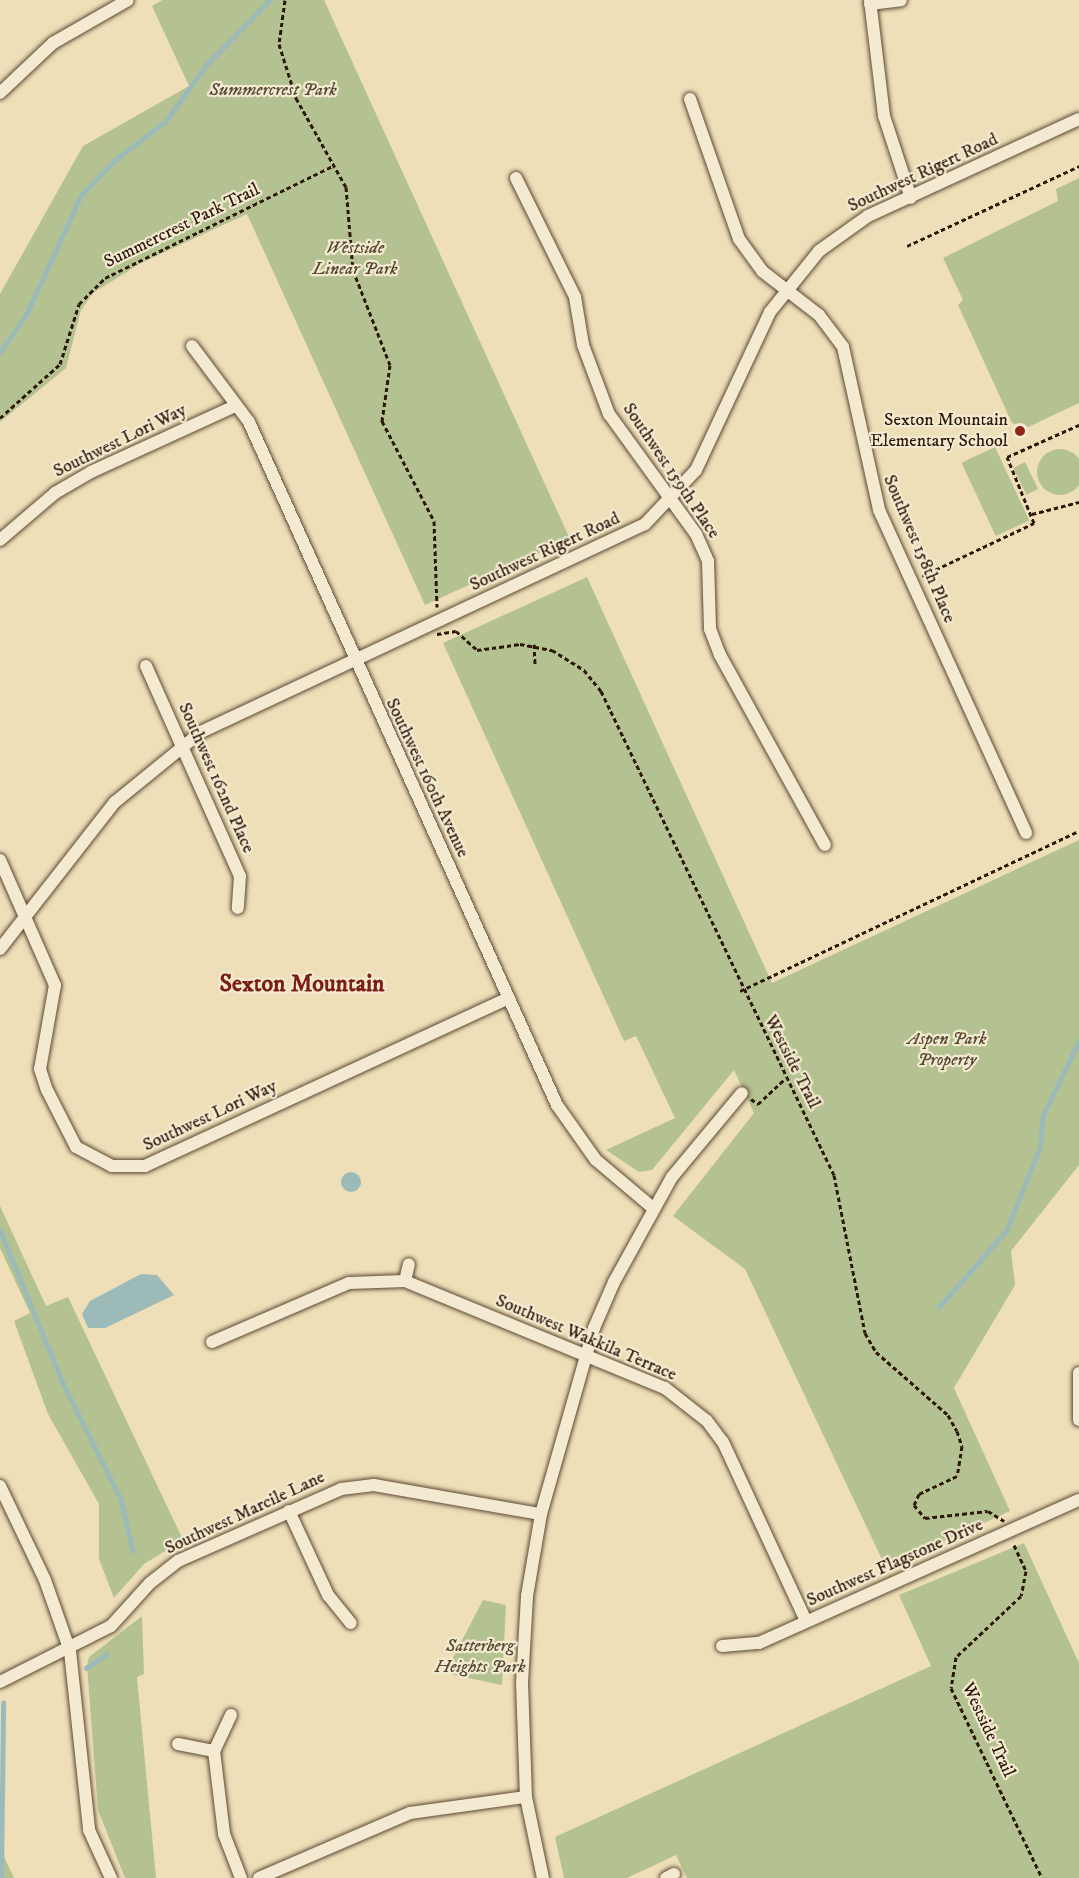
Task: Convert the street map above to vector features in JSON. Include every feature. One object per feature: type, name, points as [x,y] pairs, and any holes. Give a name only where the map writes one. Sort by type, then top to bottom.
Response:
[{"type":"street","points":[[0,93],[53,43],[128,0]]},
{"type":"street","points":[[901,0],[870,2],[884,116],[911,198]]},
{"type":"street","name":"Southwest 158th Place","points":[[690,99],[739,239],[762,272],[819,315],[843,347],[866,470],[910,581],[1026,833]]},
{"type":"street","name":"Southwest Rigert Road","points":[[0,949],[27,919],[115,802],[183,745],[236,714],[620,539],[671,501],[715,439],[746,359],[785,290],[819,251],[850,227],[1079,120]]},
{"type":"street","name":"Southwest 159th Place","points":[[516,178],[575,297],[583,345],[609,414],[671,501],[708,561],[710,628],[720,656],[825,845]]},
{"type":"street","name":"Southwest 160th Avenue","points":[[192,346],[217,372],[233,407],[249,422],[353,660],[557,1105],[596,1160],[653,1208]]},
{"type":"street","name":"Southwest Lori Way","points":[[0,540],[55,493],[90,472],[233,407]]},
{"type":"street","name":"Southwest 162nd Place","points":[[146,666],[240,876],[238,908]]},
{"type":"street","name":"Southwest Lori Way","points":[[0,860],[55,985],[55,1010],[40,1069],[47,1090],[76,1147],[112,1166],[145,1166],[508,998]]},
{"type":"street","points":[[543,1878],[526,1797],[522,1660],[541,1515],[586,1359],[614,1282],[653,1208],[707,1131],[742,1094]]},
{"type":"street","points":[[405,1281],[409,1264]]},
{"type":"street","name":"Southwest Wakkila Terrace","points":[[212,1342],[349,1283],[405,1281],[586,1359],[665,1388],[707,1421],[723,1442],[806,1621]]},
{"type":"street","points":[[1079,1373],[1079,1420]]},
{"type":"street","name":"Southwest Marcile Lane","points":[[0,1683],[70,1651],[111,1626],[165,1570],[341,1489],[374,1485],[541,1515]]},
{"type":"street","points":[[0,1486],[45,1580],[70,1651],[89,1830],[111,1878]]},
{"type":"street","name":"Southwest Flagstone Drive","points":[[722,1646],[759,1643],[1079,1500]]},
{"type":"street","points":[[289,1511],[328,1595],[351,1623]]},
{"type":"street","points":[[231,1715],[214,1751],[224,1834],[240,1878]]},
{"type":"street","points":[[178,1744],[214,1751]]},
{"type":"street","points":[[259,1878],[410,1813],[526,1797]]},
{"type":"path","points":[[285,0],[279,44],[292,87],[335,165],[348,199],[356,278],[390,365],[382,421],[435,527],[438,606],[427,611],[438,638],[456,631],[477,650],[534,644],[535,666]]},
{"type":"path","name":"Summercrest Park Trail","points":[[0,418],[60,364],[79,304],[105,278],[335,165]]},
{"type":"path","points":[[907,246],[1079,166]]},
{"type":"path","points":[[910,581],[1034,523],[1007,457],[1074,431],[1079,425]]},
{"type":"path","points":[[1074,431],[1079,434]]},
{"type":"path","points":[[1032,514],[1079,502]]},
{"type":"path","name":"Westside Trail","points":[[534,644],[574,662],[601,691],[740,991],[785,1078],[841,1198],[865,1333],[903,1378],[940,1408],[957,1431],[961,1469],[946,1485],[919,1494],[914,1505],[925,1518],[988,1511],[1004,1521]]},
{"type":"path","points":[[740,991],[1079,831]]},
{"type":"path","points":[[742,1094],[758,1104],[785,1078]]},
{"type":"path","name":"Westside Trail","points":[[1014,1544],[1026,1571],[1021,1596],[956,1657],[951,1688],[1042,1878]]},
{"type":"green space","points":[[162,0],[324,0],[570,539],[425,605],[247,214],[141,263],[93,293],[81,310],[66,368],[0,422],[0,294],[83,146],[189,86],[152,6]]},
{"type":"green space","points":[[1079,178],[1079,403],[1026,428],[1012,423],[958,305],[963,300],[943,258],[1058,201],[1056,189]]},
{"type":"green space","points":[[995,447],[1029,520],[996,536],[961,463]]},
{"type":"green space","points":[[1060,449],[1076,456],[1083,472],[1076,488],[1060,495],[1044,488],[1037,472],[1044,456]]},
{"type":"green space","points":[[1025,462],[1038,489],[1026,495],[1013,468]]},
{"type":"green space","name":"Aspen Park Property","points":[[587,577],[772,983],[1079,840],[1079,1165],[1011,1251],[1015,1285],[954,1388],[1010,1511],[886,1568],[745,1269],[673,1216],[754,1113],[734,1070],[652,1170],[639,1172],[606,1150],[675,1118],[636,1036],[624,1041],[443,643]]},
{"type":"green space","points":[[0,1206],[46,1306],[68,1297],[183,1540],[144,1564],[114,1598],[99,1559],[99,1504],[48,1414],[14,1321],[30,1313],[0,1248]]},
{"type":"green space","points":[[1024,1543],[1079,1663],[1079,1878],[687,1878],[676,1855],[627,1878],[564,1878],[555,1837],[931,1666],[899,1595]]},
{"type":"green space","name":"Satterberg Heights Park","points":[[483,1600],[506,1605],[502,1685],[445,1673]]},
{"type":"green space","points":[[142,1616],[144,1674],[137,1677],[156,1878],[125,1878],[98,1810],[87,1666],[89,1657]]},
{"type":"green space","points":[[0,1848],[14,1878],[0,1878]]},
{"type":"water","points":[[351,1172],[358,1175],[361,1182],[358,1189],[351,1192],[344,1189],[341,1182],[344,1175]]},
{"type":"water","points":[[141,1274],[157,1275],[174,1295],[105,1328],[88,1328],[82,1314],[90,1301]]},
{"type":"waterway","points":[[0,352],[27,313],[81,195],[116,159],[165,122],[207,64],[270,0]]},
{"type":"waterway","points":[[939,1307],[1006,1231],[1040,1147],[1043,1115],[1079,1041]]},
{"type":"waterway","points":[[0,1230],[63,1383],[121,1499],[133,1551]]},
{"type":"waterway","points":[[86,1668],[107,1654]]},
{"type":"waterway","points":[[1,1878],[3,1703]]},
{"type":"place","name":"Sexton Mountain Elementary School","points":[[1020,431]]},
{"type":"district","name":"Sexton Mountain","points":[[302,985]]},
{"type":"park label","name":"Summercrest Park","points":[[273,90]]},
{"type":"park label","name":"Westside Linear Park","points":[[355,259]]}]
